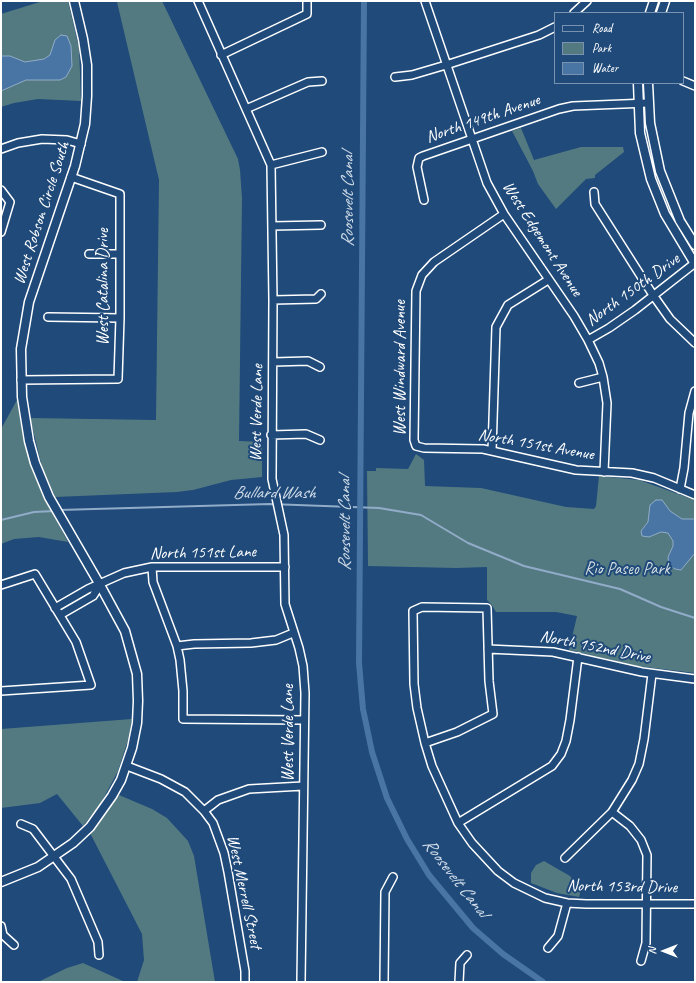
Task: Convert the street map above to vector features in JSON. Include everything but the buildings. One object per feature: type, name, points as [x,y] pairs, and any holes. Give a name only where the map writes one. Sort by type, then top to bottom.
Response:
[{"type":"street","name":"West Robson Circle South","points":[[1,882],[28,872],[54,857],[73,843],[90,827],[112,796],[127,766],[137,723],[138,701],[136,674],[125,631],[56,510],[42,482],[26,431],[21,380],[21,349],[29,302],[72,177],[81,144],[86,110],[86,65],[83,39],[74,1]]},
{"type":"street","points":[[221,55],[307,14],[307,1]]},
{"type":"street","name":"West Edgemont Avenue","points":[[425,1],[446,65],[473,138],[487,183],[504,214],[574,316],[588,340],[603,377],[607,411],[604,472]]},
{"type":"street","points":[[575,12],[587,1]]},
{"type":"street","points":[[650,12],[654,1]]},
{"type":"street","points":[[661,12],[665,1]]},
{"type":"street","name":"West Verde Lane","points":[[200,2],[221,55],[271,165],[273,300],[271,435],[272,479],[284,535],[285,604],[293,633],[300,648],[303,666],[304,720],[301,982]]},
{"type":"street","points":[[395,77],[412,75],[446,65],[539,35],[554,28]]},
{"type":"street","points":[[246,109],[308,82],[322,81]]},
{"type":"street","points":[[684,81],[695,86]]},
{"type":"street","points":[[638,84],[638,103],[644,152],[655,191],[670,224],[695,264]]},
{"type":"street","points":[[648,84],[650,123],[660,171],[680,220],[695,245]]},
{"type":"street","name":"North 149th Avenue","points":[[424,200],[417,167],[418,158],[559,109],[573,106],[648,103]]},
{"type":"street","points":[[1,149],[22,142],[42,139],[67,140],[81,144]]},
{"type":"street","points":[[271,165],[322,152]]},
{"type":"street","name":"West Catalina Drive","points":[[21,380],[118,379],[120,318],[120,194],[72,177]]},
{"type":"street","points":[[1,190],[10,202],[1,232]]},
{"type":"street","points":[[594,192],[595,204],[653,295],[670,319],[695,343]]},
{"type":"street","name":"West Windward Avenue","points":[[416,446],[414,440],[416,291],[422,275],[434,262],[504,214]]},
{"type":"street","points":[[272,226],[321,225]]},
{"type":"street","points":[[89,254],[120,254]]},
{"type":"street","name":"North 150th Drive","points":[[588,340],[609,328],[695,264]]},
{"type":"street","points":[[492,450],[496,327],[508,305],[548,280]]},
{"type":"street","points":[[273,300],[316,298],[321,294]]},
{"type":"street","points":[[48,317],[120,318]]},
{"type":"street","points":[[272,362],[308,361],[320,367]]},
{"type":"street","points":[[578,383],[603,377]]},
{"type":"street","points":[[680,489],[684,468],[688,413],[695,391]]},
{"type":"street","points":[[271,435],[306,434],[320,440]]},
{"type":"street","name":"North 151st Avenue","points":[[416,446],[424,448],[460,447],[492,450],[576,470],[632,473],[654,478],[695,495]]},
{"type":"street","points":[[152,567],[153,582],[177,646],[183,691],[183,719],[304,720]]},
{"type":"street","name":"North 151st Lane","points":[[55,608],[88,589],[100,585],[124,573],[152,567],[285,567]]},
{"type":"street","points":[[1,585],[35,574],[76,642],[91,685],[1,691]]},
{"type":"street","name":"North 151st Lane","points":[[60,615],[93,596],[100,585]]},
{"type":"street","points":[[425,743],[457,732],[493,714],[486,608],[422,607],[413,611],[414,684],[417,708],[425,743],[432,766],[458,823],[552,766],[561,754],[566,742],[570,720],[578,657]]},
{"type":"street","points":[[177,646],[194,644],[251,643],[276,640],[293,633]]},
{"type":"street","name":"North 152nd Drive","points":[[488,649],[546,651],[652,674],[695,679]]},
{"type":"street","points":[[565,858],[572,850],[597,829],[612,812],[628,787],[639,764],[644,739],[652,674]]},
{"type":"street","name":"West Merrell Street","points":[[127,766],[161,779],[185,792],[204,811],[213,823],[224,853],[242,952],[245,982]]},
{"type":"street","points":[[204,811],[218,800],[249,789],[303,786]]},
{"type":"street","points":[[612,812],[630,826],[644,846],[647,856],[646,943],[641,961]]},
{"type":"street","name":"North 153rd Drive","points":[[458,823],[483,856],[514,883],[545,898],[567,903],[695,904]]},
{"type":"street","points":[[21,824],[33,829],[71,879],[98,942],[99,955]]},
{"type":"street","points":[[384,982],[385,892],[393,877]]},
{"type":"street","points":[[548,948],[558,936],[567,903]]},
{"type":"street","points":[[1,926],[3,935],[14,945]]},
{"type":"street","points":[[459,982],[460,962],[467,955]]},
{"type":"green space","points":[[43,1],[68,1],[79,48],[81,101],[38,99],[1,107],[1,14]]},
{"type":"green space","points":[[79,1],[162,1],[238,159],[242,198],[239,441],[262,442],[262,477],[231,480],[193,490],[177,492],[55,497],[42,467],[30,418],[156,420],[159,180],[117,2]]},
{"type":"green space","points":[[521,128],[534,160],[581,147],[623,147],[624,152],[595,175],[595,178],[586,179],[556,209],[538,184],[533,171],[512,131]]},
{"type":"green space","points":[[17,400],[23,437],[33,471],[45,500],[68,542],[39,537],[14,539],[1,544],[1,429]]},
{"type":"green space","name":"Rio Paseo Park","points":[[416,454],[424,460],[425,486],[481,488],[566,507],[594,509],[596,506],[599,476],[639,480],[695,500],[695,673],[637,666],[569,650],[577,616],[556,612],[496,612],[487,600],[487,567],[456,568],[368,566],[367,471],[376,471],[376,468],[408,469]]},
{"type":"green space","points":[[132,719],[128,740],[118,771],[101,803],[83,826],[57,794],[40,803],[1,808],[1,729]]},
{"type":"green space","points":[[119,795],[152,809],[167,818],[188,841],[194,856],[215,982],[137,982],[144,960],[142,934],[90,833]]},
{"type":"green space","points":[[544,861],[570,876],[581,890],[579,897],[557,893],[531,883],[531,873],[536,865]]},
{"type":"green space","points":[[83,963],[125,982],[38,982],[67,968]]},
{"type":"water","points":[[61,35],[67,36],[71,46],[72,66],[66,77],[60,80],[26,80],[1,91],[1,56],[10,56],[25,62],[44,59],[50,55],[55,40]]},
{"type":"water","points":[[656,500],[662,500],[670,511],[682,519],[695,519],[695,553],[681,570],[675,569],[669,565],[668,557],[673,546],[673,541],[668,533],[661,532],[649,537],[642,536],[641,531],[648,522],[650,505]]},
{"type":"waterway","name":"Roosevelt Canal","points":[[364,1],[359,663],[363,709],[372,752],[387,798],[407,839],[429,875],[473,928],[503,954],[543,982]]},
{"type":"waterway","name":"Bullard Wash","points":[[59,510],[270,504],[379,508],[421,515],[468,543],[524,566],[620,589],[661,607],[695,618]]},
{"type":"waterway","name":"Bullard Wash","points":[[1,520],[34,512],[55,511]]}]
